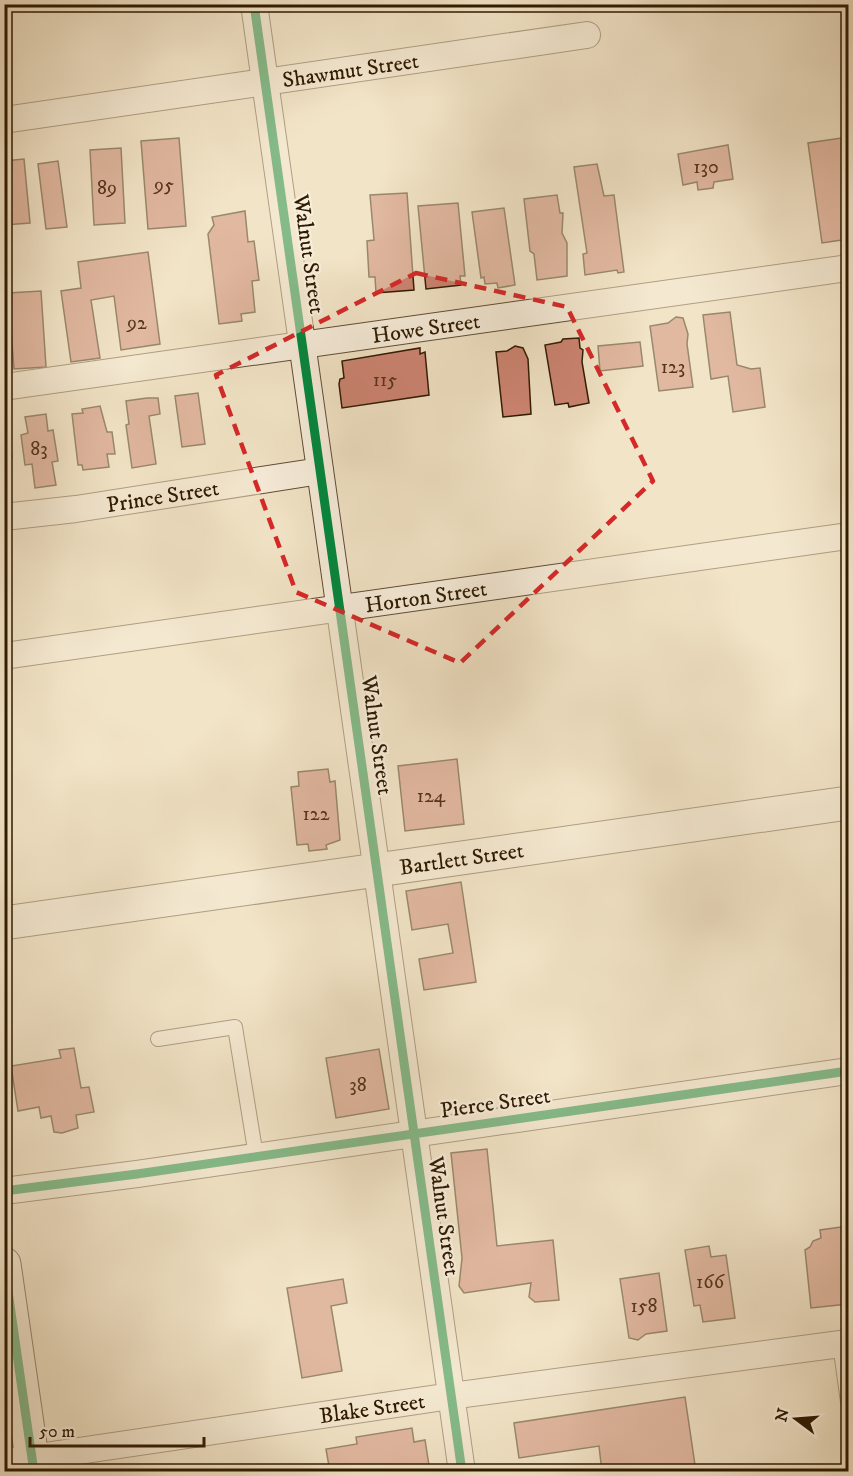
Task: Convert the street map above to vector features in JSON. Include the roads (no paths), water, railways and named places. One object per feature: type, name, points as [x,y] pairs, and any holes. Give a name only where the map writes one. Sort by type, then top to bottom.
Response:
[{"type":"street","name":"Walnut Street","points":[[254,4],[462,1472]]},
{"type":"street","name":"Shawmut Street","points":[[4,120],[587,35]]},
{"type":"street","name":"Howe Street","points":[[4,387],[849,268]]},
{"type":"street","name":"Prince Street","points":[[4,517],[76,509],[321,471]]},
{"type":"street","name":"Horton Street","points":[[4,656],[849,536]]},
{"type":"street","name":"Bartlett Street","points":[[4,923],[849,803]]},
{"type":"street","name":"Pierce Street","points":[[4,1191],[849,1071]]},
{"type":"street","points":[[4,1264],[24,1464]]},
{"type":"street","name":"Blake Street","points":[[24,1464],[451,1396],[844,1343]]},
{"type":"lane","points":[[158,1038],[235,1027],[256,1156]]},
{"type":"lane","points":[[844,1343],[849,1402]]}]
